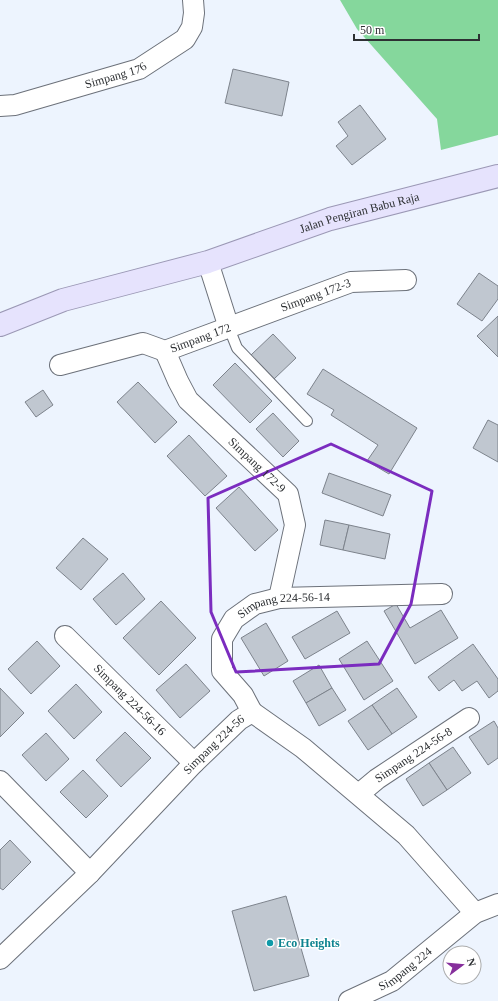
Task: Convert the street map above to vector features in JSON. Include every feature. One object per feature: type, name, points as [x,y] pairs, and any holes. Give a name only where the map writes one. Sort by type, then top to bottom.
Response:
[{"type":"main road","name":"Jalan Pengiran Babu Raja","points":[[216,259],[330,219],[498,176]]},
{"type":"main road","name":"Jalan Pengiran Babu Raja","points":[[0,325],[63,300],[216,259],[333,232],[420,209],[498,192]]},
{"type":"street","name":"Simpang 176","points":[[0,106],[15,105],[139,69],[185,39],[192,27],[194,0]]},
{"type":"street","name":"Simpang 172","points":[[60,365],[143,343],[165,351],[229,328],[216,259]]},
{"type":"street","name":"Simpang 172-3","points":[[229,328],[351,282],[406,280]]},
{"type":"street","name":"Simpang 172-9","points":[[165,351],[188,400],[288,494],[296,525],[279,598]]},
{"type":"street","name":"Simpang 224-56-14","points":[[252,712],[242,695],[222,671],[222,639],[234,619],[255,604],[279,598],[442,594]]},
{"type":"street","name":"Simpang 224-56-16","points":[[65,636],[194,763]]},
{"type":"street","name":"Simpang 224-56","points":[[0,959],[90,873],[194,763],[239,720],[252,712],[304,748],[406,835],[475,913]]},
{"type":"street","name":"Simpang 224-56-8","points":[[359,794],[377,779],[469,718]]},
{"type":"street","points":[[0,781],[90,873]]},
{"type":"street","name":"Simpang 224","points":[[349,1001],[392,981],[475,913],[498,904]]},
{"type":"lane","points":[[229,328],[237,348],[307,421]]},
{"type":"highlighted area","points":[[331,444],[432,491],[411,604],[379,664],[236,672],[211,612],[208,498]]},
{"type":"green space","points":[[340,0],[498,0],[498,135],[441,150],[437,119],[357,29]]},
{"type":"building","points":[[233,69],[289,82],[282,116],[225,103]]},
{"type":"building","points":[[360,105],[386,139],[352,165],[336,146],[348,136],[338,122]]},
{"type":"building","points":[[479,273],[498,286],[498,299],[482,321],[457,304]]},
{"type":"building","points":[[498,316],[498,357],[477,336]]},
{"type":"building","points":[[273,334],[296,358],[274,379],[251,355]]},
{"type":"building","points":[[235,363],[272,401],[250,423],[213,385]]},
{"type":"building","points":[[323,369],[417,428],[389,474],[367,461],[378,445],[331,415],[334,410],[307,394]]},
{"type":"building","points":[[138,382],[177,422],[155,443],[117,402]]},
{"type":"building","points":[[43,390],[53,405],[36,417],[25,402]]},
{"type":"building","points":[[273,413],[299,441],[283,457],[256,429]]},
{"type":"building","points":[[488,420],[498,425],[498,462],[473,448]]},
{"type":"building","points":[[189,435],[227,476],[205,496],[167,456]]},
{"type":"building","points":[[329,473],[391,495],[383,516],[322,493]]},
{"type":"building","points":[[239,487],[278,530],[255,551],[216,508]]},
{"type":"building","points":[[325,520],[349,525],[343,550],[320,545]]},
{"type":"building","points":[[349,525],[390,534],[385,559],[343,550]]},
{"type":"building","points":[[83,538],[108,559],[81,590],[56,568]]},
{"type":"building","points":[[123,573],[145,599],[116,625],[93,599]]},
{"type":"building","points":[[161,601],[196,638],[159,675],[123,638]]},
{"type":"building","points":[[396,604],[410,628],[441,610],[458,638],[415,664],[384,611]]},
{"type":"building","points":[[337,611],[350,633],[305,659],[292,637]]},
{"type":"building","points":[[266,623],[288,661],[264,676],[241,638]]},
{"type":"building","points":[[37,641],[60,666],[31,694],[8,669]]},
{"type":"building","points":[[367,641],[393,681],[364,700],[339,659]]},
{"type":"building","points":[[473,644],[498,679],[498,691],[489,698],[477,681],[462,691],[454,680],[439,691],[428,677]]},
{"type":"building","points":[[186,664],[210,691],[180,718],[156,690]]},
{"type":"building","points":[[319,665],[332,688],[306,703],[293,681]]},
{"type":"building","points":[[76,684],[102,712],[74,739],[48,711]]},
{"type":"building","points":[[0,688],[24,713],[0,737]]},
{"type":"building","points":[[332,688],[346,710],[319,726],[306,703]]},
{"type":"building","points":[[397,688],[417,717],[392,734],[372,705]]},
{"type":"building","points":[[372,705],[392,734],[368,750],[348,721]]},
{"type":"building","points":[[494,721],[498,728],[498,758],[488,765],[469,737]]},
{"type":"building","points":[[125,732],[151,758],[121,787],[96,760]]},
{"type":"building","points":[[46,733],[69,759],[46,781],[22,755]]},
{"type":"building","points":[[453,747],[471,773],[447,790],[429,763]]},
{"type":"building","points":[[429,763],[447,790],[423,806],[406,779]]},
{"type":"building","points":[[83,770],[108,796],[86,818],[60,792]]},
{"type":"building","points":[[10,840],[31,862],[3,890],[0,888],[0,850]]},
{"type":"building","name":"Eco Heights","points":[[286,896],[309,976],[254,991],[232,911]]},
{"type":"place","name":"Eco Heights","points":[[270,943]]}]
